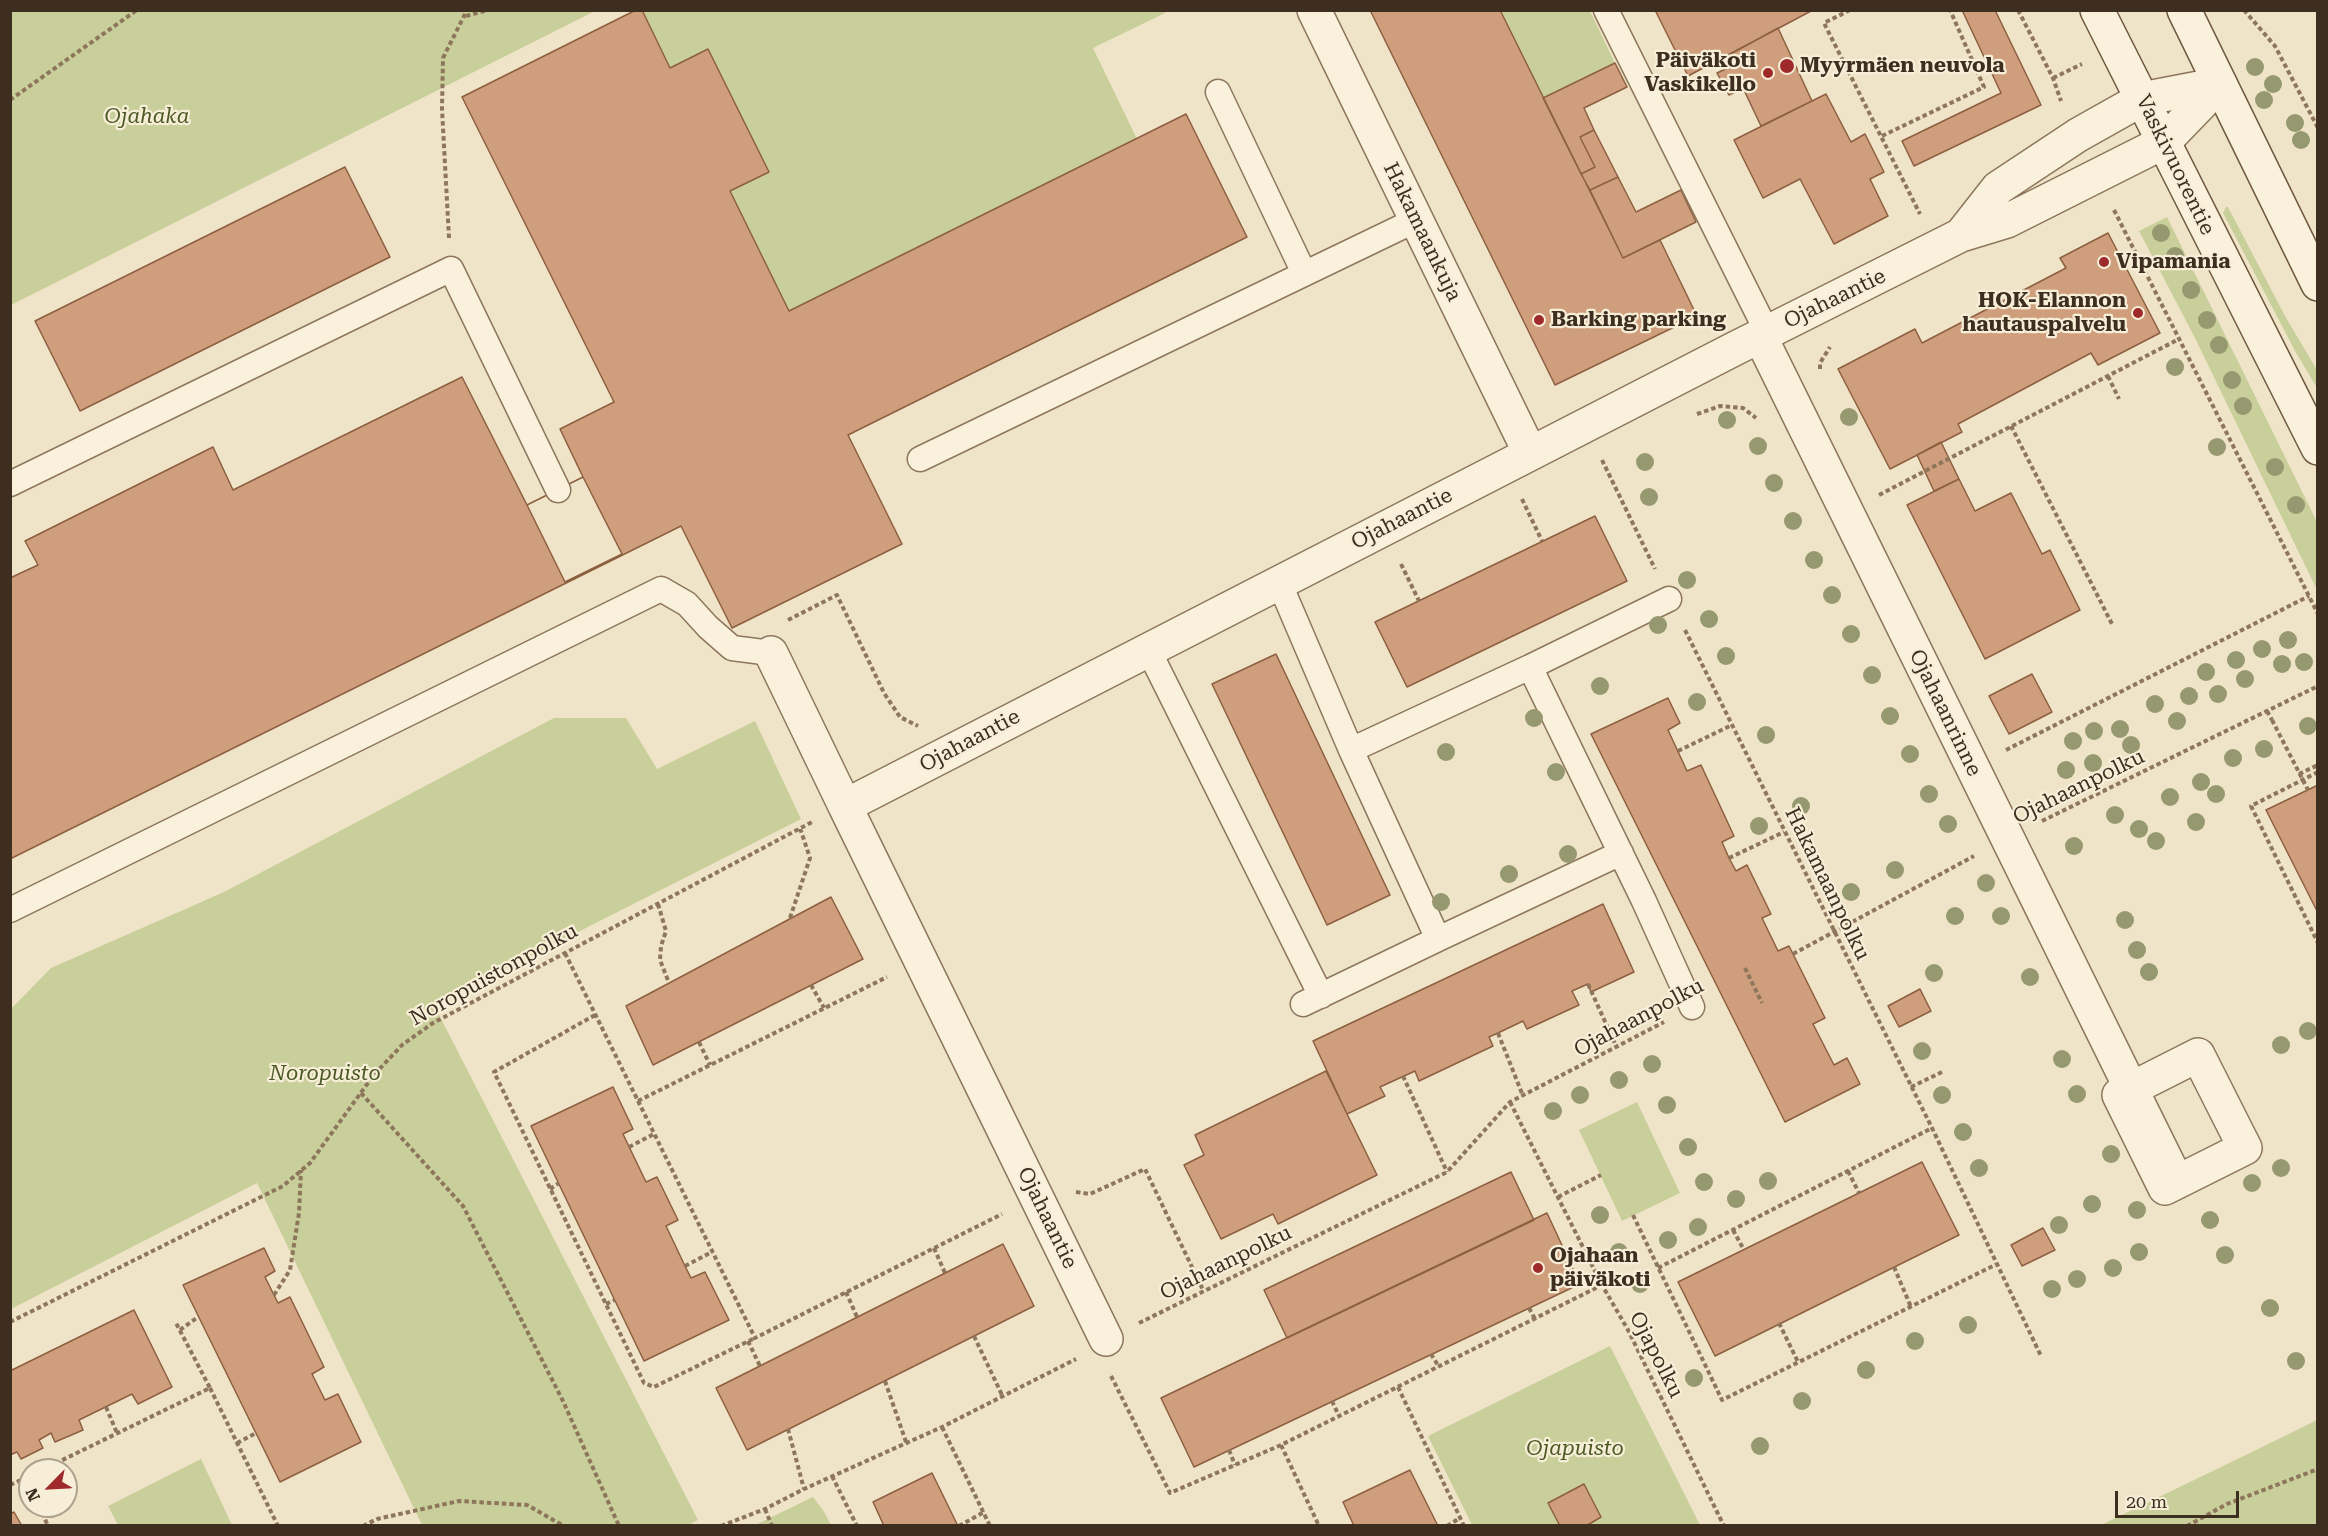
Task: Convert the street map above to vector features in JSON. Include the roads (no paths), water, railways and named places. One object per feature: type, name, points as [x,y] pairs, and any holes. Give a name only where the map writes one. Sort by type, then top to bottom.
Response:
[{"type":"street","name":"Hakamaankuja","points":[[1314,10],[1530,453]]},
{"type":"street","name":"Vaskivuorentie","points":[[2097,10],[2318,448]]},
{"type":"street","points":[[2184,10],[2318,284]]},
{"type":"street","name":"Ojahaantie","points":[[1961,236],[1998,188],[2078,135],[2142,99],[2220,84]]},
{"type":"street","name":"Ojahaantie","points":[[845,806],[1764,334],[1961,236],[2007,220],[2164,142],[2220,84]]},
{"type":"street","name":"Ojahaanrinne","points":[[1764,334],[2007,839],[2130,1089],[2177,1182],[2245,1148],[2198,1055],[2130,1089]]},
{"type":"street","name":"Ojahaantie","points":[[771,653],[1101,1343]]},
{"type":"lane","points":[[1606,10],[1764,334]]},
{"type":"lane","points":[[1218,92],[1305,273]]},
{"type":"lane","points":[[920,459],[1416,219]]},
{"type":"lane","points":[[10,484],[450,268],[558,490]]},
{"type":"lane","points":[[1279,582],[1351,750],[1438,939]]},
{"type":"lane","points":[[10,910],[661,589],[687,604],[732,648],[771,653]]},
{"type":"lane","points":[[1351,750],[1530,668],[1669,599]]},
{"type":"lane","points":[[1148,649],[1312,1000],[1621,853]]},
{"type":"lane","points":[[1530,668],[1621,853],[1692,1007]]},
{"type":"place","name":"Myyrmäen neuvola","points":[[1787,66]]},
{"type":"place","name":"Päiväkoti Vaskikello","points":[[1768,73]]},
{"type":"place","name":"Vipamania","points":[[2104,262]]},
{"type":"place","name":"HOK-Elannon hautauspalvelu","points":[[2138,313]]},
{"type":"place","name":"Barking parking","points":[[1539,320]]},
{"type":"place","name":"Ojahaan päiväkoti","points":[[1538,1268]]},
{"type":"park label","name":"Ojahaka","points":[[147,117]]},
{"type":"park label","name":"Noropuisto","points":[[325,1074]]},
{"type":"park label","name":"Ojapuisto","points":[[1575,1449]]}]
